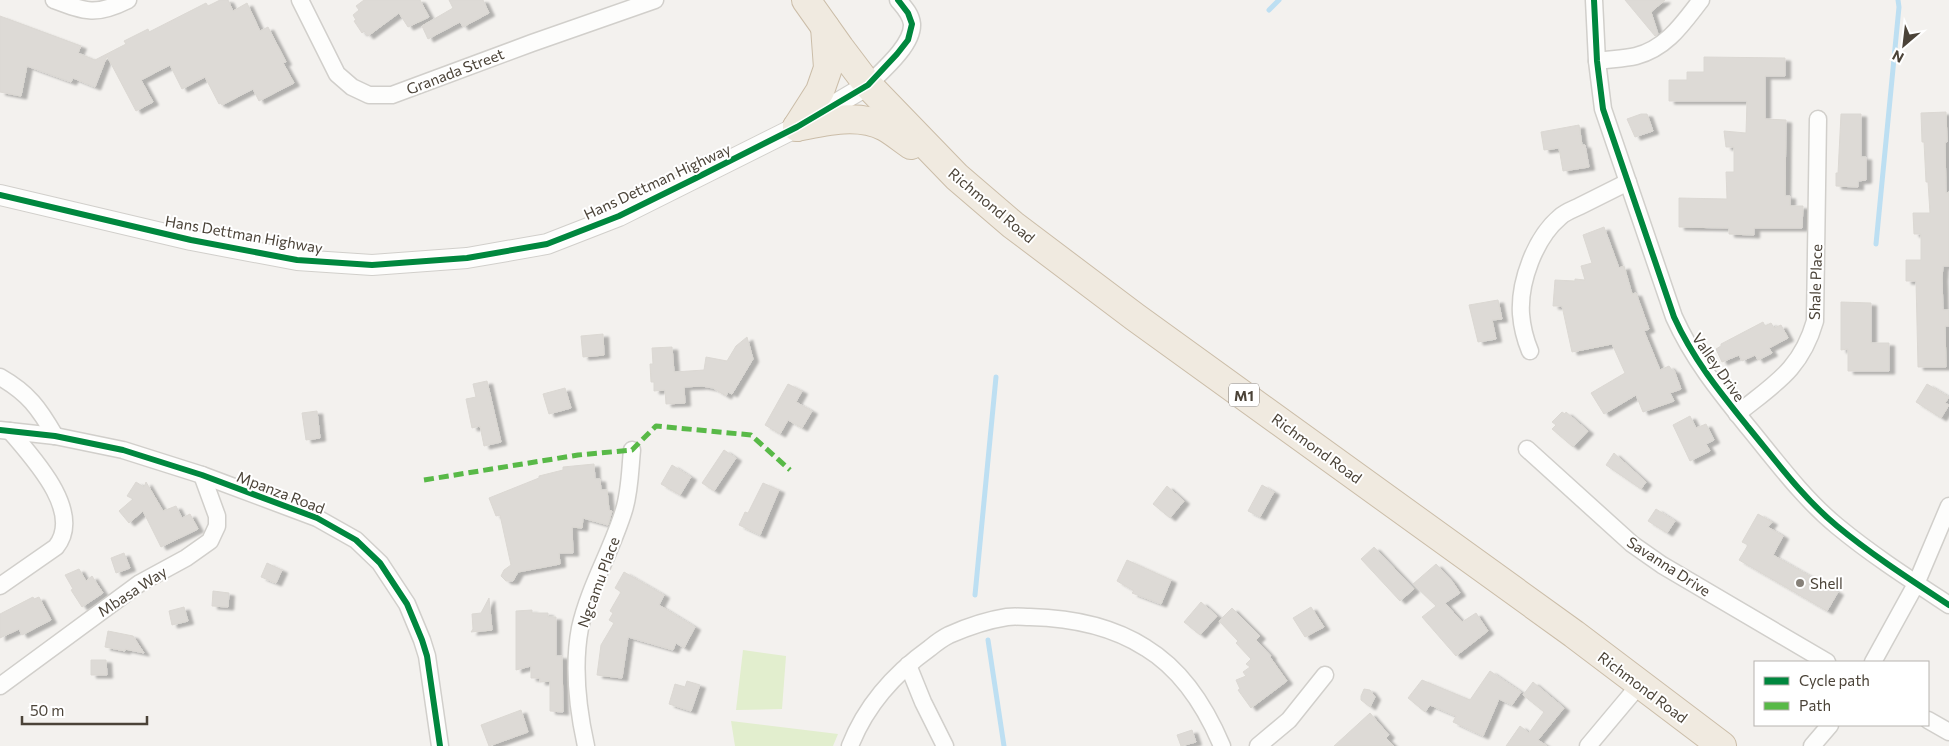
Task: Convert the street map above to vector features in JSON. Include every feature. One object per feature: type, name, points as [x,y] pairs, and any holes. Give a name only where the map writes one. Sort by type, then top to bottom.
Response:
[{"type":"highway","name":"Richmond Road","points":[[806,0],[868,85],[957,177],[1013,225],[1722,746]]},
{"type":"highway","points":[[798,126],[820,91],[828,68],[825,27]]},
{"type":"highway","points":[[798,126],[844,119],[866,121],[884,126],[957,177]]},
{"type":"street","points":[[54,0],[80,9],[97,12],[128,0]]},
{"type":"street","name":"Granada Street","points":[[300,0],[337,74],[352,87],[369,95],[392,95],[655,0]]},
{"type":"street","points":[[868,85],[908,40],[912,24],[908,13],[898,0]]},
{"type":"street","name":"Valley Drive","points":[[1594,0],[1597,61],[1603,109],[1674,317],[1686,344],[1702,369],[1737,414],[1802,492],[1836,525],[1916,584],[1949,605]]},
{"type":"street","points":[[1597,61],[1636,56],[1654,49],[1678,30],[1701,0]]},
{"type":"street","name":"Hans Dettman Highway","points":[[0,195],[191,240],[297,260],[372,265],[467,258],[547,244],[619,216],[798,126],[868,85]]},
{"type":"street","name":"Shale Place","points":[[1737,414],[1788,373],[1802,354],[1810,338],[1815,321],[1818,119]]},
{"type":"street","points":[[1530,351],[1523,334],[1521,312],[1523,290],[1528,270],[1540,243],[1550,227],[1561,216],[1628,182]]},
{"type":"street","points":[[0,377],[19,388],[31,399],[42,413],[55,436]]},
{"type":"street","points":[[0,586],[56,548],[62,540],[65,528],[63,511],[56,493],[33,459],[5,431]]},
{"type":"street","name":"Mpanza Road","points":[[5,431],[55,436],[123,450],[202,475],[317,518],[356,540],[380,563],[406,604],[428,656],[440,746]]},
{"type":"street","name":"Savanna Drive","points":[[1527,449],[1640,549],[1662,565],[1824,661]]},
{"type":"street","name":"Ngcamu Place","points":[[586,746],[582,729],[578,679],[580,628],[624,512],[628,496],[632,450]]},
{"type":"street","name":"Mbasa Way","points":[[0,686],[140,583],[186,558],[210,541],[217,526],[216,516],[202,475]]},
{"type":"street","points":[[1874,661],[1916,584],[1949,506]]},
{"type":"street","points":[[850,746],[860,723],[874,702],[894,677],[908,665],[948,635],[1009,616],[1059,618],[1103,628],[1147,648],[1172,668],[1199,701],[1222,746]]},
{"type":"street","points":[[908,665],[922,702],[944,746]]},
{"type":"street","points":[[1258,746],[1289,720],[1325,675]]},
{"type":"street","points":[[1588,746],[1640,684]]},
{"type":"street","points":[[1929,721],[1949,732]]},
{"type":"street","points":[[1812,746],[1829,726]]},
{"type":"green space","points":[[743,650],[786,656],[782,709],[736,710]]},
{"type":"green space","points":[[731,721],[838,734],[833,746],[735,746]]},
{"type":"building","points":[[220,0],[228,0],[233,11],[247,3],[260,31],[268,27],[286,62],[283,63],[294,83],[259,101],[253,89],[222,105],[221,103],[219,104],[205,77],[182,89],[170,65],[141,80],[153,102],[136,111],[107,56],[95,87],[73,78],[71,82],[27,66],[21,96],[0,92],[0,16],[81,46],[78,53],[95,60],[126,44],[124,41],[148,29],[149,32],[206,3],[208,6]]},
{"type":"building","points":[[364,0],[420,0],[429,17],[408,27],[399,13],[368,36],[364,31],[362,33],[354,21],[356,20],[353,15],[359,10],[356,6]]},
{"type":"building","points":[[449,0],[483,0],[489,13],[463,27],[460,22],[428,39],[422,26],[453,8]]},
{"type":"building","points":[[1625,0],[1665,0],[1651,12],[1658,34],[1655,36]]},
{"type":"building","points":[[1704,57],[1785,58],[1785,76],[1765,76],[1765,119],[1786,120],[1785,196],[1790,196],[1790,206],[1803,206],[1802,228],[1754,228],[1754,235],[1729,234],[1729,228],[1679,227],[1679,198],[1727,199],[1726,172],[1734,172],[1734,147],[1726,147],[1724,131],[1746,133],[1747,101],[1669,101],[1669,80],[1687,80],[1687,72],[1704,72]]},
{"type":"building","points":[[1946,112],[1947,142],[1945,142],[1946,193],[1949,192],[1949,266],[1943,266],[1942,278],[1943,310],[1949,310],[1949,326],[1945,326],[1946,367],[1918,367],[1916,281],[1906,281],[1906,260],[1921,260],[1921,234],[1914,234],[1913,213],[1930,213],[1924,142],[1922,142],[1921,113]]},
{"type":"building","points":[[1647,114],[1653,131],[1635,137],[1627,119]]},
{"type":"building","points":[[1841,114],[1861,114],[1861,157],[1866,157],[1866,180],[1858,181],[1858,187],[1836,186]]},
{"type":"building","points":[[1579,125],[1582,145],[1585,145],[1589,167],[1563,171],[1559,148],[1544,150],[1541,132]]},
{"type":"building","points":[[1604,227],[1619,268],[1624,266],[1632,294],[1636,293],[1649,329],[1644,331],[1660,370],[1669,366],[1674,370],[1681,389],[1670,393],[1674,401],[1643,412],[1636,395],[1604,414],[1591,393],[1625,373],[1612,344],[1572,352],[1562,306],[1553,306],[1555,280],[1585,280],[1581,266],[1592,263],[1583,235]]},
{"type":"building","points":[[1498,300],[1502,319],[1492,320],[1496,339],[1478,342],[1469,305]]},
{"type":"building","points":[[1841,302],[1871,303],[1871,343],[1889,343],[1889,371],[1848,371],[1848,349],[1841,350]]},
{"type":"building","points":[[1763,322],[1765,326],[1771,323],[1774,328],[1781,325],[1788,338],[1769,348],[1772,353],[1758,360],[1755,355],[1742,361],[1739,355],[1722,362],[1716,349],[1721,344]]},
{"type":"building","points":[[603,334],[604,355],[583,357],[581,336]]},
{"type":"building","points":[[747,337],[753,359],[732,394],[728,392],[726,396],[713,388],[702,386],[684,387],[685,403],[666,404],[665,390],[654,391],[654,382],[651,382],[650,364],[653,364],[652,348],[672,347],[674,372],[704,370],[706,357],[727,361],[736,346]]},
{"type":"building","points":[[487,381],[501,442],[484,446],[480,426],[472,428],[466,399],[476,397],[473,384]]},
{"type":"building","points":[[788,384],[802,391],[796,402],[812,411],[802,428],[788,420],[780,434],[765,425]]},
{"type":"building","points":[[1927,384],[1949,397],[1945,403],[1949,405],[1941,418],[1916,402]]},
{"type":"building","points":[[565,388],[571,408],[549,414],[543,394]]},
{"type":"building","points":[[317,411],[320,438],[306,440],[302,413]]},
{"type":"building","points":[[1562,412],[1565,414],[1566,412],[1588,431],[1573,447],[1552,429],[1556,425],[1552,422]]},
{"type":"building","points":[[1690,416],[1696,428],[1706,424],[1714,440],[1706,444],[1710,451],[1690,461],[1673,425]]},
{"type":"building","points":[[724,450],[736,458],[714,491],[702,483]]},
{"type":"building","points":[[1614,453],[1646,482],[1641,489],[1606,465]]},
{"type":"building","points":[[594,464],[595,479],[600,479],[601,490],[607,490],[609,510],[612,511],[608,525],[583,518],[582,528],[572,527],[573,553],[559,553],[560,564],[518,572],[513,581],[506,581],[501,576],[504,570],[511,565],[500,515],[496,516],[489,498],[539,478],[539,476],[563,470],[563,467]]},
{"type":"building","points":[[672,465],[691,477],[680,495],[661,484]]},
{"type":"building","points":[[136,482],[144,487],[146,482],[163,511],[176,506],[182,518],[190,514],[198,529],[161,547],[143,511],[129,523],[119,511],[133,499],[127,496]]},
{"type":"building","points":[[763,483],[779,490],[760,535],[739,525],[745,512],[748,513]]},
{"type":"building","points":[[1262,485],[1274,492],[1260,517],[1248,511]]},
{"type":"building","points":[[1167,486],[1184,501],[1170,518],[1153,504]]},
{"type":"building","points":[[1656,509],[1675,521],[1667,533],[1648,521]]},
{"type":"building","points":[[1758,514],[1772,522],[1768,527],[1783,536],[1773,555],[1838,592],[1827,611],[1739,560],[1748,545],[1742,542]]},
{"type":"building","points":[[1374,547],[1414,589],[1400,601],[1361,559]]},
{"type":"building","points":[[124,553],[130,568],[116,573],[111,558]]},
{"type":"building","points":[[1127,560],[1171,580],[1161,604],[1132,593],[1134,591],[1117,581]]},
{"type":"building","points":[[267,563],[282,570],[276,583],[261,577]]},
{"type":"building","points":[[1436,564],[1460,593],[1445,603],[1462,622],[1476,613],[1488,631],[1456,656],[1422,617],[1436,606],[1413,584]]},
{"type":"building","points":[[79,569],[86,581],[92,576],[103,593],[82,607],[71,590],[73,589],[65,575]]},
{"type":"building","points":[[624,572],[664,595],[659,605],[695,627],[684,648],[676,643],[673,650],[628,637],[622,678],[597,675],[601,645],[614,623],[609,620],[613,613],[610,611],[621,592],[615,588]]},
{"type":"building","points":[[213,591],[229,593],[228,607],[212,606]]},
{"type":"building","points":[[33,597],[34,599],[39,597],[51,620],[22,635],[19,629],[0,638],[0,614]]},
{"type":"building","points":[[489,598],[492,630],[471,632],[473,629],[472,614],[481,613]]},
{"type":"building","points":[[1201,602],[1217,616],[1200,635],[1184,622]]},
{"type":"building","points":[[184,607],[188,621],[172,625],[169,611]]},
{"type":"building","points":[[1311,607],[1324,627],[1305,637],[1293,618]]},
{"type":"building","points":[[1232,608],[1260,636],[1256,640],[1271,656],[1287,681],[1251,708],[1238,690],[1240,689],[1236,680],[1246,676],[1243,672],[1250,667],[1246,664],[1251,659],[1236,643],[1238,641],[1219,621]]},
{"type":"building","points":[[532,610],[532,613],[548,613],[548,617],[556,617],[556,656],[562,656],[563,712],[550,711],[550,681],[540,682],[540,678],[531,678],[531,666],[516,670],[516,611]]},
{"type":"building","points":[[108,631],[133,636],[144,653],[105,647]]},
{"type":"building","points":[[91,660],[106,660],[107,675],[91,675]]},
{"type":"building","points":[[1490,671],[1521,692],[1512,705],[1499,699],[1483,736],[1453,722],[1456,716],[1430,705],[1425,712],[1408,698],[1422,680],[1470,700]]},
{"type":"building","points":[[687,681],[700,685],[691,711],[669,704],[675,684],[685,687]]},
{"type":"building","points":[[1533,682],[1564,708],[1538,740],[1547,746],[1506,746],[1520,726],[1529,733],[1544,712],[1523,695]]},
{"type":"building","points":[[1364,689],[1370,690],[1375,697],[1370,707],[1361,700]]},
{"type":"building","points":[[521,710],[528,732],[489,746],[481,725]]},
{"type":"building","points":[[1370,713],[1389,735],[1386,738],[1394,746],[1334,746]]},
{"type":"building","points":[[1192,730],[1196,742],[1181,746],[1177,735]]},
{"type":"waterway","points":[[1269,10],[1279,0]]},
{"type":"waterway","points":[[1876,244],[1899,7],[1898,0]]},
{"type":"waterway","points":[[975,595],[996,377]]},
{"type":"waterway","points":[[988,640],[1004,746]]},
{"type":"marked path","points":[[424,480],[578,455],[632,450],[656,426],[751,435],[790,470]]},
{"type":"cycle path","points":[[0,195],[191,240],[297,260],[372,265],[467,258],[547,244],[619,216],[696,178],[797,127],[868,85],[908,40],[912,24],[908,13],[898,0]]},
{"type":"cycle path","points":[[1594,0],[1597,61],[1603,109],[1674,317],[1681,332],[1707,374],[1727,401],[1801,491],[1837,526],[1864,547],[1949,605]]},
{"type":"cycle path","points":[[0,430],[55,436],[123,450],[202,475],[317,518],[356,540],[380,563],[407,604],[422,640],[427,656],[440,746]]},
{"type":"place","name":"Shell","points":[[1800,583]]}]
